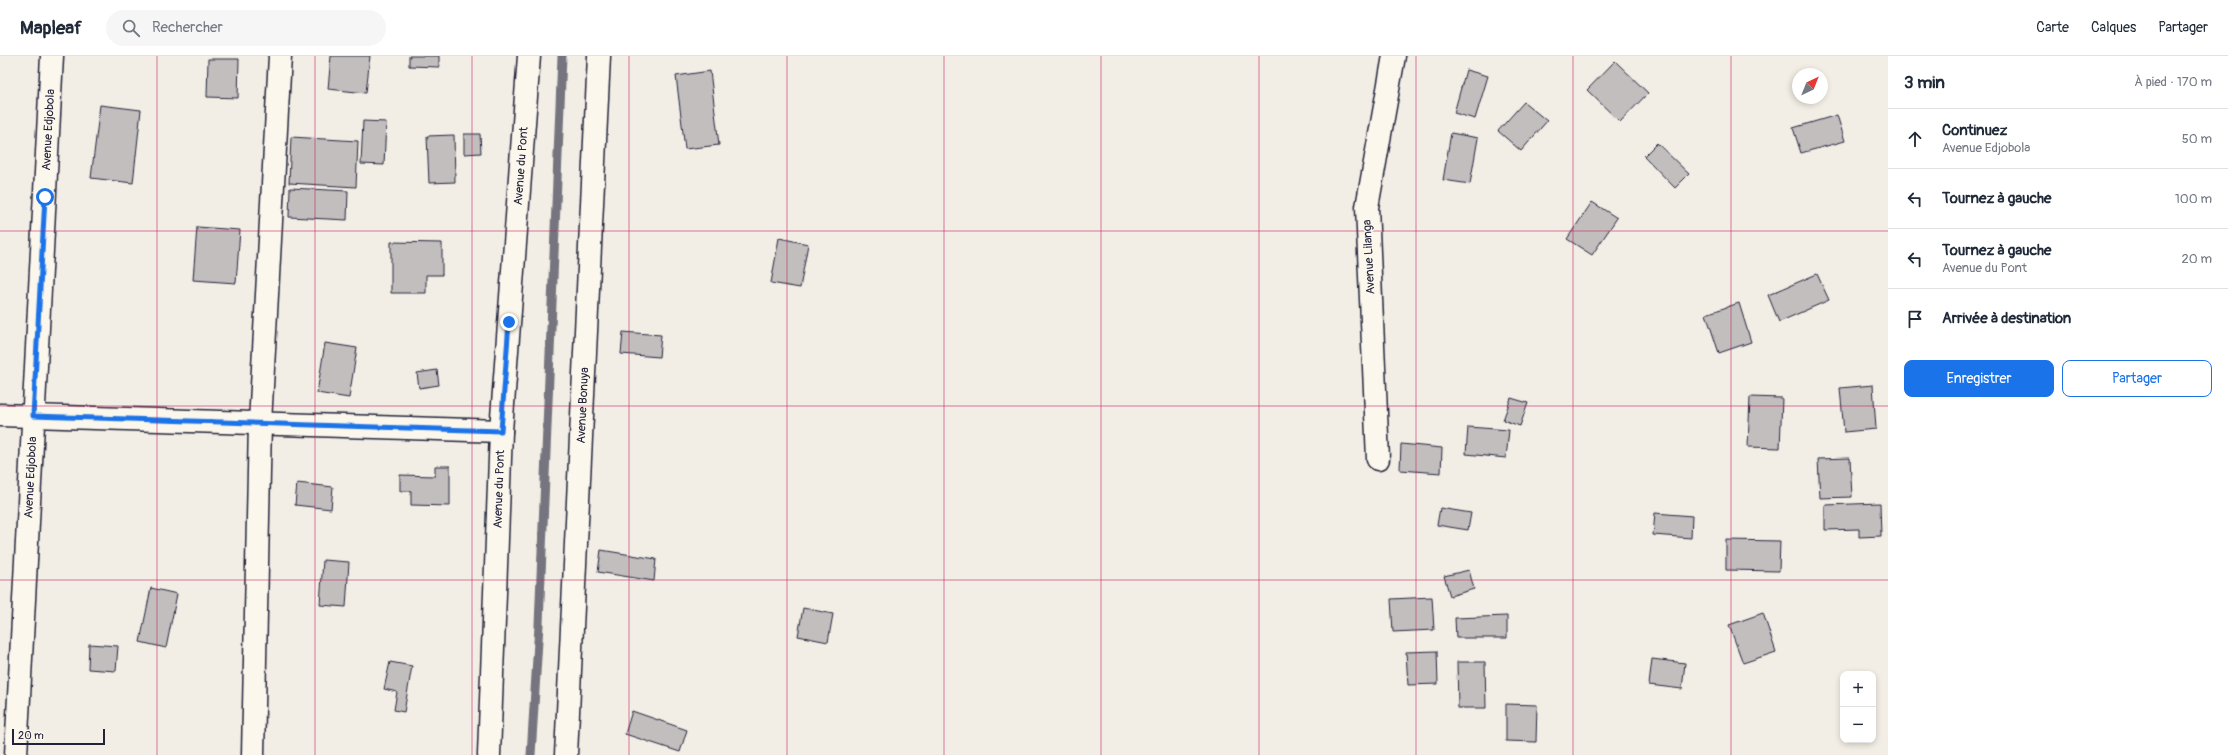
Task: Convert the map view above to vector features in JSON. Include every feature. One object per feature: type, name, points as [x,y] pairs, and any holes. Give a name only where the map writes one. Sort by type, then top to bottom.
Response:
[{"type":"street","name":"Avenue Edjobola","points":[[16,755],[52,56]]},
{"type":"street","points":[[253,755],[260,423],[280,56]]},
{"type":"street","name":"Avenue du Pont","points":[[489,755],[501,431],[529,56]]},
{"type":"street","name":"Avenue Bonuya","points":[[566,755],[599,56]]},
{"type":"street","name":"Avenue Lilanga","points":[[1378,459],[1367,207],[1394,56]]},
{"type":"street","points":[[0,415],[501,431]]},
{"type":"building","points":[[331,56],[370,56],[366,93],[328,89]]},
{"type":"building","points":[[409,56],[439,56],[439,67],[409,66]]},
{"type":"building","points":[[208,59],[239,59],[238,98],[207,97]]},
{"type":"building","points":[[1615,61],[1648,93],[1620,122],[1587,90]]},
{"type":"building","points":[[1466,70],[1488,76],[1475,119],[1454,113]]},
{"type":"building","points":[[710,71],[719,145],[685,149],[676,76]]},
{"type":"building","points":[[1524,102],[1547,121],[1521,151],[1498,131]]},
{"type":"building","points":[[100,105],[141,110],[133,183],[91,178]]},
{"type":"building","points":[[1837,115],[1845,141],[1801,153],[1793,128]]},
{"type":"building","points":[[363,121],[386,122],[384,165],[361,164]]},
{"type":"building","points":[[1451,133],[1478,138],[1470,184],[1443,180]]},
{"type":"building","points":[[464,134],[480,134],[481,153],[464,154]]},
{"type":"building","points":[[454,135],[455,182],[429,183],[427,136]]},
{"type":"building","points":[[291,137],[358,141],[356,187],[289,183]]},
{"type":"building","points":[[1657,143],[1689,174],[1675,188],[1644,156]]},
{"type":"building","points":[[290,188],[348,191],[347,220],[289,217]]},
{"type":"building","points":[[1592,202],[1617,218],[1592,255],[1567,239]]},
{"type":"building","points":[[197,227],[240,230],[236,283],[193,280]]},
{"type":"building","points":[[779,238],[808,244],[800,288],[771,283]]},
{"type":"building","points":[[391,242],[442,243],[442,275],[426,275],[426,293],[391,293]]},
{"type":"building","points":[[1817,274],[1829,300],[1779,322],[1768,295]]},
{"type":"building","points":[[1739,303],[1751,342],[1719,353],[1706,314]]},
{"type":"building","points":[[623,332],[661,335],[659,357],[621,354]]},
{"type":"building","points":[[325,343],[357,348],[349,398],[317,393]]},
{"type":"building","points":[[437,370],[439,385],[419,388],[417,373]]},
{"type":"building","points":[[1873,385],[1876,429],[1844,432],[1840,388]]},
{"type":"building","points":[[1750,397],[1782,398],[1780,448],[1748,447]]},
{"type":"building","points":[[1511,398],[1528,403],[1520,426],[1503,420]]},
{"type":"building","points":[[1468,427],[1509,430],[1506,458],[1466,454]]},
{"type":"building","points":[[1401,444],[1442,448],[1441,473],[1400,470]]},
{"type":"building","points":[[1850,458],[1852,497],[1820,498],[1818,459]]},
{"type":"building","points":[[435,466],[450,466],[450,506],[411,505],[411,491],[400,491],[400,475],[435,476]]},
{"type":"building","points":[[297,483],[333,487],[331,509],[295,505]]},
{"type":"building","points":[[1880,503],[1881,536],[1859,537],[1859,529],[1825,530],[1825,505]]},
{"type":"building","points":[[1440,508],[1471,513],[1468,530],[1437,525]]},
{"type":"building","points":[[1655,513],[1692,516],[1691,538],[1653,535]]},
{"type":"building","points":[[1726,540],[1780,541],[1779,571],[1726,570]]},
{"type":"building","points":[[601,550],[656,559],[654,581],[598,572]]},
{"type":"building","points":[[323,560],[349,562],[346,607],[320,605]]},
{"type":"building","points":[[1469,570],[1474,589],[1450,596],[1444,576]]},
{"type":"building","points":[[151,588],[177,594],[166,648],[140,642]]},
{"type":"building","points":[[1432,597],[1434,630],[1393,632],[1391,599]]},
{"type":"building","points":[[803,608],[833,614],[828,642],[798,636]]},
{"type":"building","points":[[1763,613],[1776,652],[1743,663],[1729,625]]},
{"type":"building","points":[[1507,616],[1507,638],[1456,638],[1455,618]]},
{"type":"building","points":[[89,644],[118,646],[116,671],[88,669]]},
{"type":"building","points":[[1437,651],[1438,684],[1408,685],[1406,652]]},
{"type":"building","points":[[1652,659],[1685,663],[1682,689],[1649,685]]},
{"type":"building","points":[[390,662],[412,666],[404,712],[394,710],[397,692],[384,689]]},
{"type":"building","points":[[1457,662],[1485,662],[1486,708],[1458,708]]},
{"type":"building","points":[[1506,704],[1537,705],[1536,742],[1506,741]]},
{"type":"building","points":[[632,711],[687,730],[680,752],[625,734]]},
{"type":"waterway","points":[[531,755],[539,625],[562,56]]},
{"type":"route","points":[[45,197],[33,416],[501,431],[509,322]]}]
